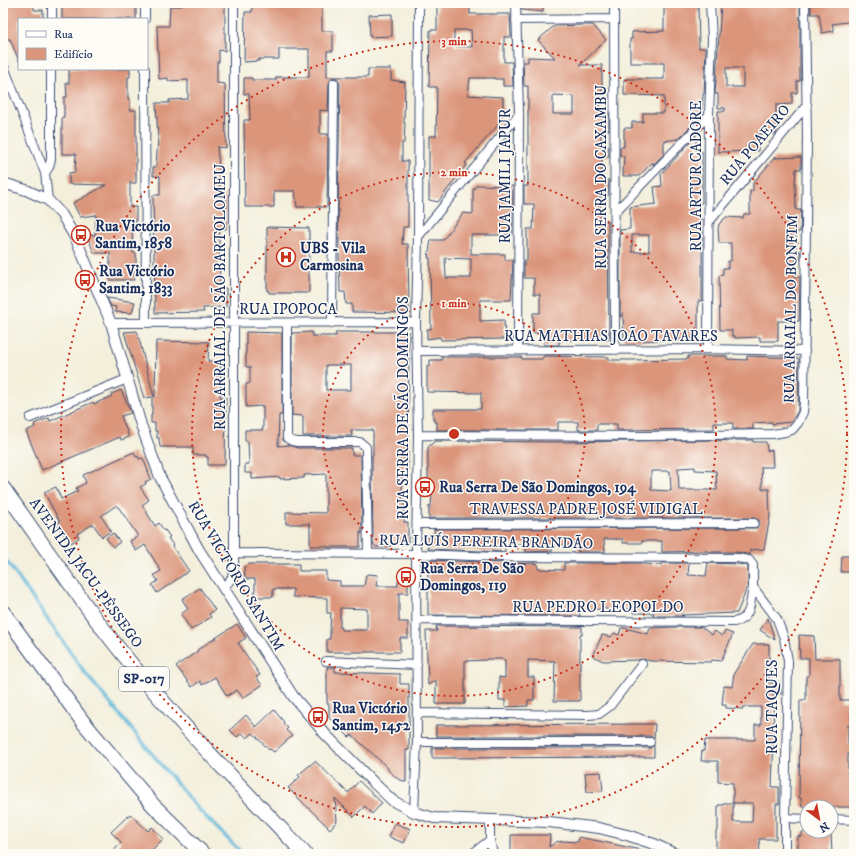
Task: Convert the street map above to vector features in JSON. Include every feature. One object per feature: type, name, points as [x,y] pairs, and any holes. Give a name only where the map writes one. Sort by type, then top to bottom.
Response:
[{"type":"highway","name":"AVENIDA JACU-PÊSSEGO","points":[[3,488],[101,626],[143,678],[212,757],[305,854]]},
{"type":"highway","points":[[3,612],[82,722],[153,805],[203,854]]},
{"type":"street","points":[[52,3],[52,18]]},
{"type":"street","points":[[145,3],[145,18]]},
{"type":"street","name":"RUA ARRAIAL DE SÃO BARTOLOMEU","points":[[223,587],[229,583],[232,578],[234,553],[234,3]]},
{"type":"street","name":"RUA SERRA DE SÃO DOMINGOS","points":[[414,812],[417,742],[416,554],[418,436],[416,322],[418,237],[419,3]]},
{"type":"street","name":"RUA JAMILI JAPUR","points":[[516,3],[519,114],[518,350]]},
{"type":"street","name":"RUA SERRA DO CAXAMBU","points":[[614,3],[615,350]]},
{"type":"street","name":"RUA ARTUR CADORE","points":[[708,349],[709,115],[712,38],[710,3]]},
{"type":"street","name":"RUA ARRAIAL DO BONFIM","points":[[418,436],[650,436],[785,432],[792,430],[798,423],[803,412],[805,351],[807,105],[805,3]]},
{"type":"street","points":[[516,20],[614,19]]},
{"type":"street","points":[[3,64],[45,173],[48,200]]},
{"type":"street","points":[[45,173],[49,167],[51,159],[51,70]]},
{"type":"street","points":[[145,70],[146,323]]},
{"type":"street","points":[[332,323],[334,83]]},
{"type":"street","name":"RUA POAEIRO","points":[[709,222],[807,105]]},
{"type":"street","points":[[418,237],[519,114]]},
{"type":"street","points":[[615,212],[709,115]]},
{"type":"street","points":[[3,183],[26,190],[48,200]]},
{"type":"street","name":"RUA VICTÓRIO SANTIM","points":[[48,200],[62,215],[76,239],[111,324],[141,425],[160,477],[199,550],[278,674],[293,696],[313,720],[393,801],[414,812],[434,818],[549,822],[599,828],[627,834],[675,854]]},
{"type":"street","name":"RUA IPOPOCA","points":[[111,324],[416,322]]},
{"type":"street","points":[[287,323],[287,438],[297,442],[360,442],[366,447],[368,554]]},
{"type":"street","name":"RUA MATHIAS JOÃO TAVARES","points":[[417,351],[708,349],[805,351]]},
{"type":"street","points":[[30,418],[127,379]]},
{"type":"street","name":"TRAVESSA PADRE JOSÉ VIDIGAL","points":[[417,524],[754,522]]},
{"type":"street","name":"RUA LUÍS PEREIRA BRANDÃO","points":[[234,553],[416,554],[501,557],[737,558],[749,560],[753,565],[753,587]]},
{"type":"street","name":"RUA PEDRO LEOPOLDO","points":[[417,620],[734,622],[741,621],[746,616],[753,587]]},
{"type":"street","name":"RUA TAQUES","points":[[753,587],[777,619],[784,638],[788,661],[785,854]]},
{"type":"street","points":[[326,661],[417,664]]},
{"type":"street","points":[[417,713],[598,714],[610,706],[642,664]]},
{"type":"street","points":[[417,742],[650,742]]},
{"type":"street","points":[[785,818],[799,819]]},
{"type":"street","points":[[839,819],[854,820]]},
{"type":"street","points":[[490,821],[490,840],[493,854]]},
{"type":"street","points":[[472,854],[490,840]]},
{"type":"building","points":[[3,3],[34,3],[34,10],[43,10],[43,18],[18,18],[18,59],[10,39],[3,39]]},
{"type":"building","points":[[62,3],[129,3],[129,6],[136,6],[136,18],[62,18]]},
{"type":"building","points":[[182,3],[225,3],[225,51],[219,50],[219,62],[217,62],[217,83],[225,84],[226,148],[217,147],[220,176],[219,194],[226,194],[226,229],[220,229],[219,238],[220,288],[226,288],[226,307],[203,308],[204,312],[155,313],[153,195],[160,195],[160,176],[153,176],[153,167],[156,167],[158,138],[156,103],[169,103],[169,100],[188,99],[188,80],[168,81],[168,78],[159,79],[157,26],[169,26],[170,6],[182,6]]},
{"type":"building","points":[[252,3],[322,3],[322,31],[333,31],[333,51],[327,51],[327,77],[368,77],[368,69],[391,69],[391,80],[405,82],[405,123],[404,143],[402,143],[402,161],[408,161],[408,227],[403,227],[402,244],[408,244],[409,313],[352,312],[352,304],[346,304],[345,292],[340,292],[338,207],[340,83],[337,78],[332,78],[329,83],[328,111],[320,110],[320,134],[328,134],[327,207],[297,207],[295,191],[274,191],[274,207],[245,207],[244,120],[250,120],[249,94],[244,94],[244,78],[252,78],[252,80],[276,80],[276,77],[309,77],[309,49],[279,49],[279,59],[259,59],[259,61],[244,62],[245,12],[252,12]]},
{"type":"building","points":[[437,3],[470,3],[470,14],[510,14],[511,37],[504,37],[504,62],[512,62],[513,86],[503,86],[503,79],[470,78],[468,95],[503,97],[503,112],[501,112],[498,125],[465,163],[467,164],[438,202],[429,200],[429,136],[436,136],[437,87],[429,87],[430,30],[437,30]],"holes":[[[454,30],[471,30],[472,47],[454,46]]]},
{"type":"building","points":[[522,3],[543,3],[543,12],[522,10]]},
{"type":"building","points":[[758,3],[780,3],[780,5],[800,5],[800,81],[797,81],[797,93],[792,93],[792,104],[776,105],[776,134],[758,134],[758,151],[718,152],[718,111],[725,111],[725,108],[718,108],[718,94],[715,94],[721,4],[757,5]],"holes":[[[726,68],[743,68],[743,87],[726,87]]]},
{"type":"building","points":[[815,3],[854,3],[854,21],[832,24],[834,31],[822,33],[819,14],[811,14],[811,5],[815,5]]},
{"type":"building","points":[[664,4],[698,4],[699,48],[706,48],[702,110],[697,115],[697,120],[678,139],[664,141],[664,154],[653,165],[653,162],[639,176],[623,176],[624,156],[620,156],[620,147],[624,147],[624,128],[632,128],[632,122],[643,122],[643,113],[664,113],[664,96],[624,95],[624,79],[664,79],[664,63],[630,63],[630,39],[632,39],[632,32],[664,31]]},
{"type":"building","points":[[392,14],[392,36],[370,37],[369,15]]},
{"type":"building","points":[[593,25],[606,40],[580,65],[602,65],[602,95],[600,95],[600,114],[609,114],[609,130],[601,130],[601,147],[609,147],[609,156],[602,156],[602,180],[609,180],[608,196],[600,196],[600,207],[601,221],[608,221],[609,337],[608,340],[559,340],[559,345],[544,345],[544,333],[533,333],[533,313],[540,313],[540,294],[534,294],[534,278],[524,278],[524,260],[527,261],[527,229],[533,229],[534,204],[524,204],[524,186],[528,186],[528,86],[524,86],[523,62],[528,62],[528,57],[555,58],[538,40],[554,26]],"holes":[[[553,95],[574,96],[574,114],[553,114]]]},
{"type":"building","points":[[69,70],[130,70],[130,77],[128,77],[128,99],[130,99],[130,110],[136,110],[136,183],[130,183],[130,207],[136,207],[136,229],[132,229],[133,253],[136,253],[136,272],[134,272],[134,280],[110,280],[110,253],[94,253],[87,235],[95,235],[96,215],[80,217],[73,203],[106,185],[69,184],[69,173],[75,172],[76,154],[62,154],[62,117],[64,117],[64,97],[67,97],[66,83],[69,83]]},
{"type":"building","points":[[696,136],[696,151],[702,151],[702,203],[699,203],[699,219],[702,219],[702,301],[698,301],[698,338],[684,338],[684,340],[624,341],[623,312],[620,317],[620,230],[630,229],[630,207],[656,204],[654,187],[662,186],[661,174]],"holes":[[[632,235],[649,235],[649,252],[632,252]]]},
{"type":"building","points":[[776,156],[775,158],[801,157],[801,169],[796,169],[795,182],[796,210],[801,210],[800,232],[796,232],[796,251],[800,251],[800,260],[795,260],[795,277],[800,277],[799,321],[778,321],[778,341],[760,341],[760,337],[735,338],[735,336],[732,336],[732,330],[720,330],[719,276],[723,274],[723,268],[728,268],[728,261],[731,261],[731,243],[719,243],[719,224],[726,217],[743,218],[744,214],[750,214],[750,191],[753,191],[753,183]]},
{"type":"building","points":[[477,185],[513,186],[512,235],[471,235],[471,254],[505,254],[505,260],[513,260],[511,300],[480,300],[480,321],[504,320],[505,339],[441,340],[440,337],[427,339],[427,329],[431,329],[430,258],[428,258],[431,240],[443,240],[463,213],[473,214],[473,190]],"holes":[[[445,258],[471,259],[471,278],[446,278]]]},
{"type":"building","points":[[268,227],[309,228],[308,293],[269,293],[269,291],[267,291]]},
{"type":"building","points":[[107,298],[135,302],[132,313],[115,312],[116,307],[111,306]]},
{"type":"building","points":[[137,331],[154,397],[156,341],[209,342],[208,361],[221,362],[220,397],[226,397],[225,465],[208,465],[208,457],[206,457],[206,455],[193,455],[193,447],[160,447],[159,438],[157,438],[157,431],[155,431],[155,423],[151,423],[152,397],[144,398],[124,332]]},
{"type":"building","points":[[246,332],[282,333],[282,415],[279,415],[278,446],[289,445],[297,448],[352,448],[352,455],[361,455],[362,534],[360,532],[360,547],[310,546],[310,524],[286,524],[286,512],[326,513],[326,474],[304,475],[304,478],[280,479],[280,477],[252,479],[252,473],[245,473],[245,464],[249,464],[248,441],[245,441],[245,430],[263,430],[263,406],[246,407],[246,384],[250,383],[250,367],[246,367]]},
{"type":"building","points":[[312,332],[312,336],[336,336],[336,332],[409,332],[408,476],[402,476],[404,522],[408,522],[408,544],[391,544],[391,546],[376,547],[373,544],[373,430],[351,430],[352,436],[303,436],[303,416],[292,415],[292,333]],"holes":[[[326,365],[351,365],[351,390],[326,390]]]},
{"type":"building","points":[[544,356],[609,357],[609,360],[688,359],[688,356],[727,356],[727,359],[747,360],[747,356],[797,358],[799,359],[798,411],[791,422],[772,424],[772,422],[753,423],[753,429],[733,429],[733,423],[714,423],[714,429],[617,430],[617,424],[597,424],[597,430],[578,430],[578,422],[558,422],[558,430],[437,430],[437,422],[434,422],[433,419],[433,409],[481,409],[481,393],[427,392],[427,366],[430,366],[430,360],[442,360],[442,357],[522,357],[522,359],[542,359]]},
{"type":"building","points":[[121,390],[131,413],[121,416],[129,437],[121,440],[120,437],[42,470],[26,431],[35,427],[34,424],[49,418],[50,421],[93,402],[94,404]]},
{"type":"building","points":[[753,440],[753,442],[766,442],[767,451],[772,450],[773,467],[761,467],[762,489],[769,489],[770,517],[764,549],[750,550],[750,555],[737,552],[709,551],[662,552],[662,541],[623,543],[623,539],[604,539],[605,552],[578,552],[578,545],[552,545],[552,551],[526,552],[526,544],[508,544],[505,546],[505,552],[428,549],[428,537],[434,537],[434,529],[757,528],[759,520],[754,518],[429,518],[429,506],[431,506],[432,490],[428,490],[428,447],[435,441],[559,442]],"holes":[[[695,467],[695,470],[716,471],[717,490],[679,490],[678,468]],[[651,471],[670,471],[671,491],[651,490]]]},
{"type":"building","points":[[134,452],[136,457],[138,456],[139,459],[143,458],[151,479],[140,487],[149,500],[142,505],[155,526],[159,523],[170,537],[168,538],[173,545],[172,546],[189,571],[157,593],[152,585],[158,581],[154,575],[161,571],[145,545],[136,551],[130,541],[138,536],[117,505],[101,516],[111,531],[102,537],[93,524],[77,534],[79,538],[71,543],[56,524],[60,522],[44,492],[56,487],[61,499],[78,491],[76,488],[86,483],[83,475]]},
{"type":"building","points":[[113,533],[120,542],[113,547],[106,538]]},
{"type":"building","points":[[842,556],[854,556],[854,572],[841,572]]},
{"type":"building","points":[[428,560],[506,564],[537,563],[538,569],[564,570],[564,563],[642,563],[661,565],[661,563],[689,563],[688,575],[706,576],[708,563],[737,564],[746,565],[748,567],[748,582],[737,613],[653,616],[654,613],[633,613],[633,609],[616,609],[615,611],[602,608],[579,610],[580,616],[428,615]]},
{"type":"building","points":[[249,564],[299,564],[299,571],[326,571],[326,580],[340,581],[340,586],[364,586],[366,575],[368,574],[378,575],[376,586],[398,586],[398,581],[408,581],[408,593],[399,593],[399,622],[408,622],[408,638],[400,638],[400,652],[327,652],[327,639],[330,639],[331,613],[327,613],[327,598],[293,597],[293,589],[273,589],[273,597],[255,597],[255,579],[245,579],[244,567]],"holes":[[[340,608],[367,609],[367,630],[341,630]]]},
{"type":"building","points":[[200,588],[215,610],[209,614],[211,617],[191,630],[181,614],[188,609],[182,599]]},
{"type":"building","points":[[768,618],[775,640],[760,630]]},
{"type":"building","points":[[237,624],[246,638],[238,643],[260,675],[256,677],[262,685],[243,698],[237,690],[227,696],[215,677],[202,685],[200,681],[192,687],[176,666],[198,651],[197,650]]},
{"type":"building","points":[[436,626],[582,627],[582,635],[580,635],[580,701],[554,701],[555,661],[528,660],[528,677],[534,677],[534,700],[528,700],[528,706],[505,707],[505,700],[499,700],[499,677],[505,678],[505,660],[486,659],[465,661],[465,704],[436,704],[436,680],[428,685],[426,631],[437,631]]},
{"type":"building","points":[[701,627],[712,635],[715,631],[722,636],[725,631],[733,634],[721,661],[651,661],[642,659],[603,661],[593,656],[602,635],[611,637],[614,633],[619,635],[621,628],[648,634],[650,628]]},
{"type":"building","points":[[799,635],[814,636],[815,659],[840,659],[840,700],[854,700],[854,714],[851,714],[851,725],[848,725],[848,743],[854,743],[854,754],[848,754],[848,774],[854,774],[854,798],[852,798],[852,807],[839,807],[839,799],[799,798],[800,700],[806,700],[806,676],[809,676],[809,658],[800,658]]},
{"type":"building","points":[[753,644],[769,644],[769,683],[780,682],[781,694],[773,694],[774,736],[772,787],[779,787],[779,804],[776,804],[776,839],[759,839],[760,854],[716,854],[718,805],[733,803],[733,783],[718,782],[718,761],[701,761],[702,751],[704,751],[705,740],[755,740],[755,725],[761,725],[761,707],[743,707],[743,709],[726,708],[726,705],[722,705],[724,686],[732,687],[734,673]],"holes":[[[733,803],[753,803],[752,822],[733,822]]]},
{"type":"building","points":[[327,667],[335,667],[335,672],[400,674],[400,684],[409,684],[409,750],[406,750],[406,782],[398,779],[352,735],[349,737],[329,718],[329,704],[327,703]]},
{"type":"building","points":[[274,710],[288,728],[286,730],[292,736],[274,752],[270,749],[269,750],[253,733],[247,738],[242,733],[237,737],[230,730],[246,715],[256,727]]},
{"type":"building","points":[[655,724],[654,739],[650,736],[436,736],[436,725]]},
{"type":"building","points":[[654,745],[654,757],[432,758],[432,748],[650,748]]},
{"type":"building","points":[[315,761],[347,792],[349,792],[359,781],[382,803],[372,814],[365,806],[354,817],[335,798],[337,821],[330,829],[288,788],[300,777],[298,775]]},
{"type":"building","points":[[601,772],[603,791],[587,792],[585,773]]},
{"type":"building","points":[[130,814],[148,831],[152,827],[163,839],[148,854],[110,854],[121,842],[111,832]]},
{"type":"building","points":[[395,823],[410,829],[404,843],[389,837]]},
{"type":"building","points":[[511,835],[550,835],[549,847],[558,841],[578,842],[579,837],[641,850],[641,854],[513,854],[511,850]]},
{"type":"building","points":[[798,836],[799,839],[831,839],[832,854],[798,854]]},
{"type":"waterway","points":[[3,556],[85,673],[198,809],[243,854]]},
{"type":"place","name":"Rua Victório Santim, 1858","points":[[81,235]]},
{"type":"place","name":"UBS - Vila Carmosina","points":[[286,257]]},
{"type":"place","name":"Rua Victório Santim, 1833","points":[[85,280]]},
{"type":"place","name":"Rua Serra De São Domingos, 194","points":[[425,487]]},
{"type":"place","name":"Rua Serra De São Domingos, 119","points":[[406,577]]},
{"type":"place","name":"Rua Victório Santim, 1452","points":[[318,717]]}]
